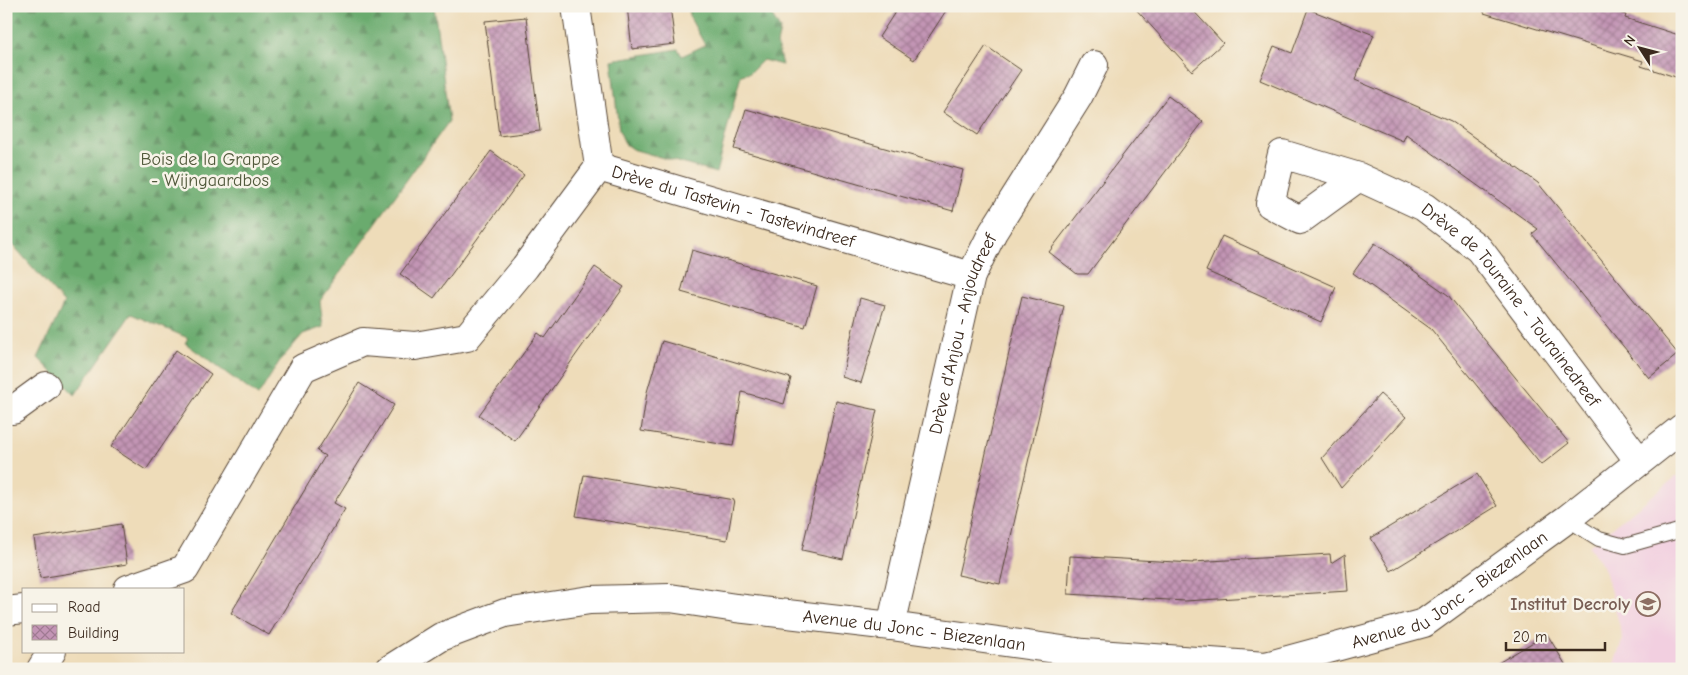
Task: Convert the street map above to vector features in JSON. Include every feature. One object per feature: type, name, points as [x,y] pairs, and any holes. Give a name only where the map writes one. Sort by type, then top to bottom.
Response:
[{"type":"street","points":[[576,6],[599,167]]},
{"type":"street","name":"Drève d'Anjou - Anjoudreef","points":[[890,626],[971,276],[993,232],[1078,97],[1094,65]]},
{"type":"street","name":"Drève du Tastevin - Tastevindreef","points":[[131,588],[185,569],[302,368],[363,342],[415,346],[467,338],[525,267],[599,167],[971,276]]},
{"type":"street","name":"Drève de Touraine - Tourainedreef","points":[[1359,177],[1424,207],[1479,249],[1639,461]]},
{"type":"street","points":[[6,408],[13,410],[46,386]]},
{"type":"street","name":"Avenue du Jonc - Biezenlaan","points":[[390,669],[441,637],[505,613],[590,600],[670,598],[736,608],[890,626],[1086,661],[1266,666],[1424,623],[1567,519],[1682,428]]},
{"type":"street","points":[[6,612],[22,609]]},
{"type":"street","points":[[41,669],[51,652]]},
{"type":"lane","points":[[1567,519],[1599,539],[1625,546],[1682,530]]},
{"type":"shaded area","name":"Institut Decroly","points":[[1682,472],[1682,669],[1612,669],[1623,639],[1605,570],[1589,546]]},
{"type":"green space","name":"Bois de la Grappe - Wijngaardbos","points":[[6,6],[434,6],[449,121],[320,301],[323,327],[303,334],[279,362],[258,396],[185,343],[188,338],[131,314],[75,395],[38,358],[64,303],[6,237]]},
{"type":"green space","points":[[689,6],[766,6],[780,29],[777,45],[782,65],[763,60],[750,73],[741,75],[716,173],[632,149],[625,144],[619,130],[611,60],[678,49],[682,56],[705,45],[689,16]]},
{"type":"building","points":[[627,6],[670,6],[675,44],[632,49]]},
{"type":"building","points":[[899,6],[949,6],[914,60],[879,37]]},
{"type":"building","points":[[1133,6],[1189,6],[1223,43],[1192,71]]},
{"type":"building","points":[[1485,6],[1597,6],[1626,15],[1625,18],[1682,36],[1682,79],[1641,66],[1643,61],[1484,13]]},
{"type":"building","points":[[1308,9],[1374,35],[1355,80],[1451,121],[1538,183],[1678,354],[1649,378],[1532,234],[1538,229],[1406,134],[1403,141],[1260,80],[1274,46],[1292,53]]},
{"type":"building","points":[[526,17],[540,131],[499,136],[485,21]]},
{"type":"building","points":[[986,46],[1021,70],[977,135],[943,112]]},
{"type":"building","points":[[1168,96],[1203,122],[1088,274],[1077,274],[1049,252]]},
{"type":"building","points":[[746,109],[963,170],[953,211],[734,149]]},
{"type":"building","points":[[491,151],[524,175],[434,298],[400,274]]},
{"type":"building","points":[[1222,236],[1336,287],[1321,322],[1206,271]]},
{"type":"building","points":[[1375,243],[1448,295],[1569,443],[1541,465],[1431,329],[1353,273]]},
{"type":"building","points":[[692,250],[817,286],[805,327],[681,292]]},
{"type":"building","points":[[595,267],[624,287],[515,441],[479,415],[538,333],[545,338]]},
{"type":"building","points":[[1022,296],[1064,306],[1000,584],[958,575]]},
{"type":"building","points":[[860,298],[885,305],[861,383],[842,377]]},
{"type":"building","points":[[662,341],[791,378],[784,404],[742,392],[733,446],[641,431],[647,392]]},
{"type":"building","points":[[176,350],[211,374],[146,470],[111,447]]},
{"type":"building","points":[[359,383],[394,405],[334,503],[345,509],[269,635],[231,613],[325,456],[317,451]]},
{"type":"building","points":[[1380,394],[1406,417],[1341,488],[1322,458]]},
{"type":"building","points":[[836,401],[877,410],[843,559],[802,550]]},
{"type":"building","points":[[1477,474],[1497,506],[1391,571],[1371,538]]},
{"type":"building","points":[[584,475],[734,500],[727,540],[576,516]]},
{"type":"building","points":[[121,524],[127,564],[40,578],[34,538]]},
{"type":"building","points":[[1330,554],[1331,563],[1345,554],[1348,591],[1185,601],[1068,594],[1070,556],[1193,563]]},
{"type":"building","points":[[1547,634],[1568,669],[1488,669]]},
{"type":"place","name":"Institut Decroly","points":[[1648,604]]}]
